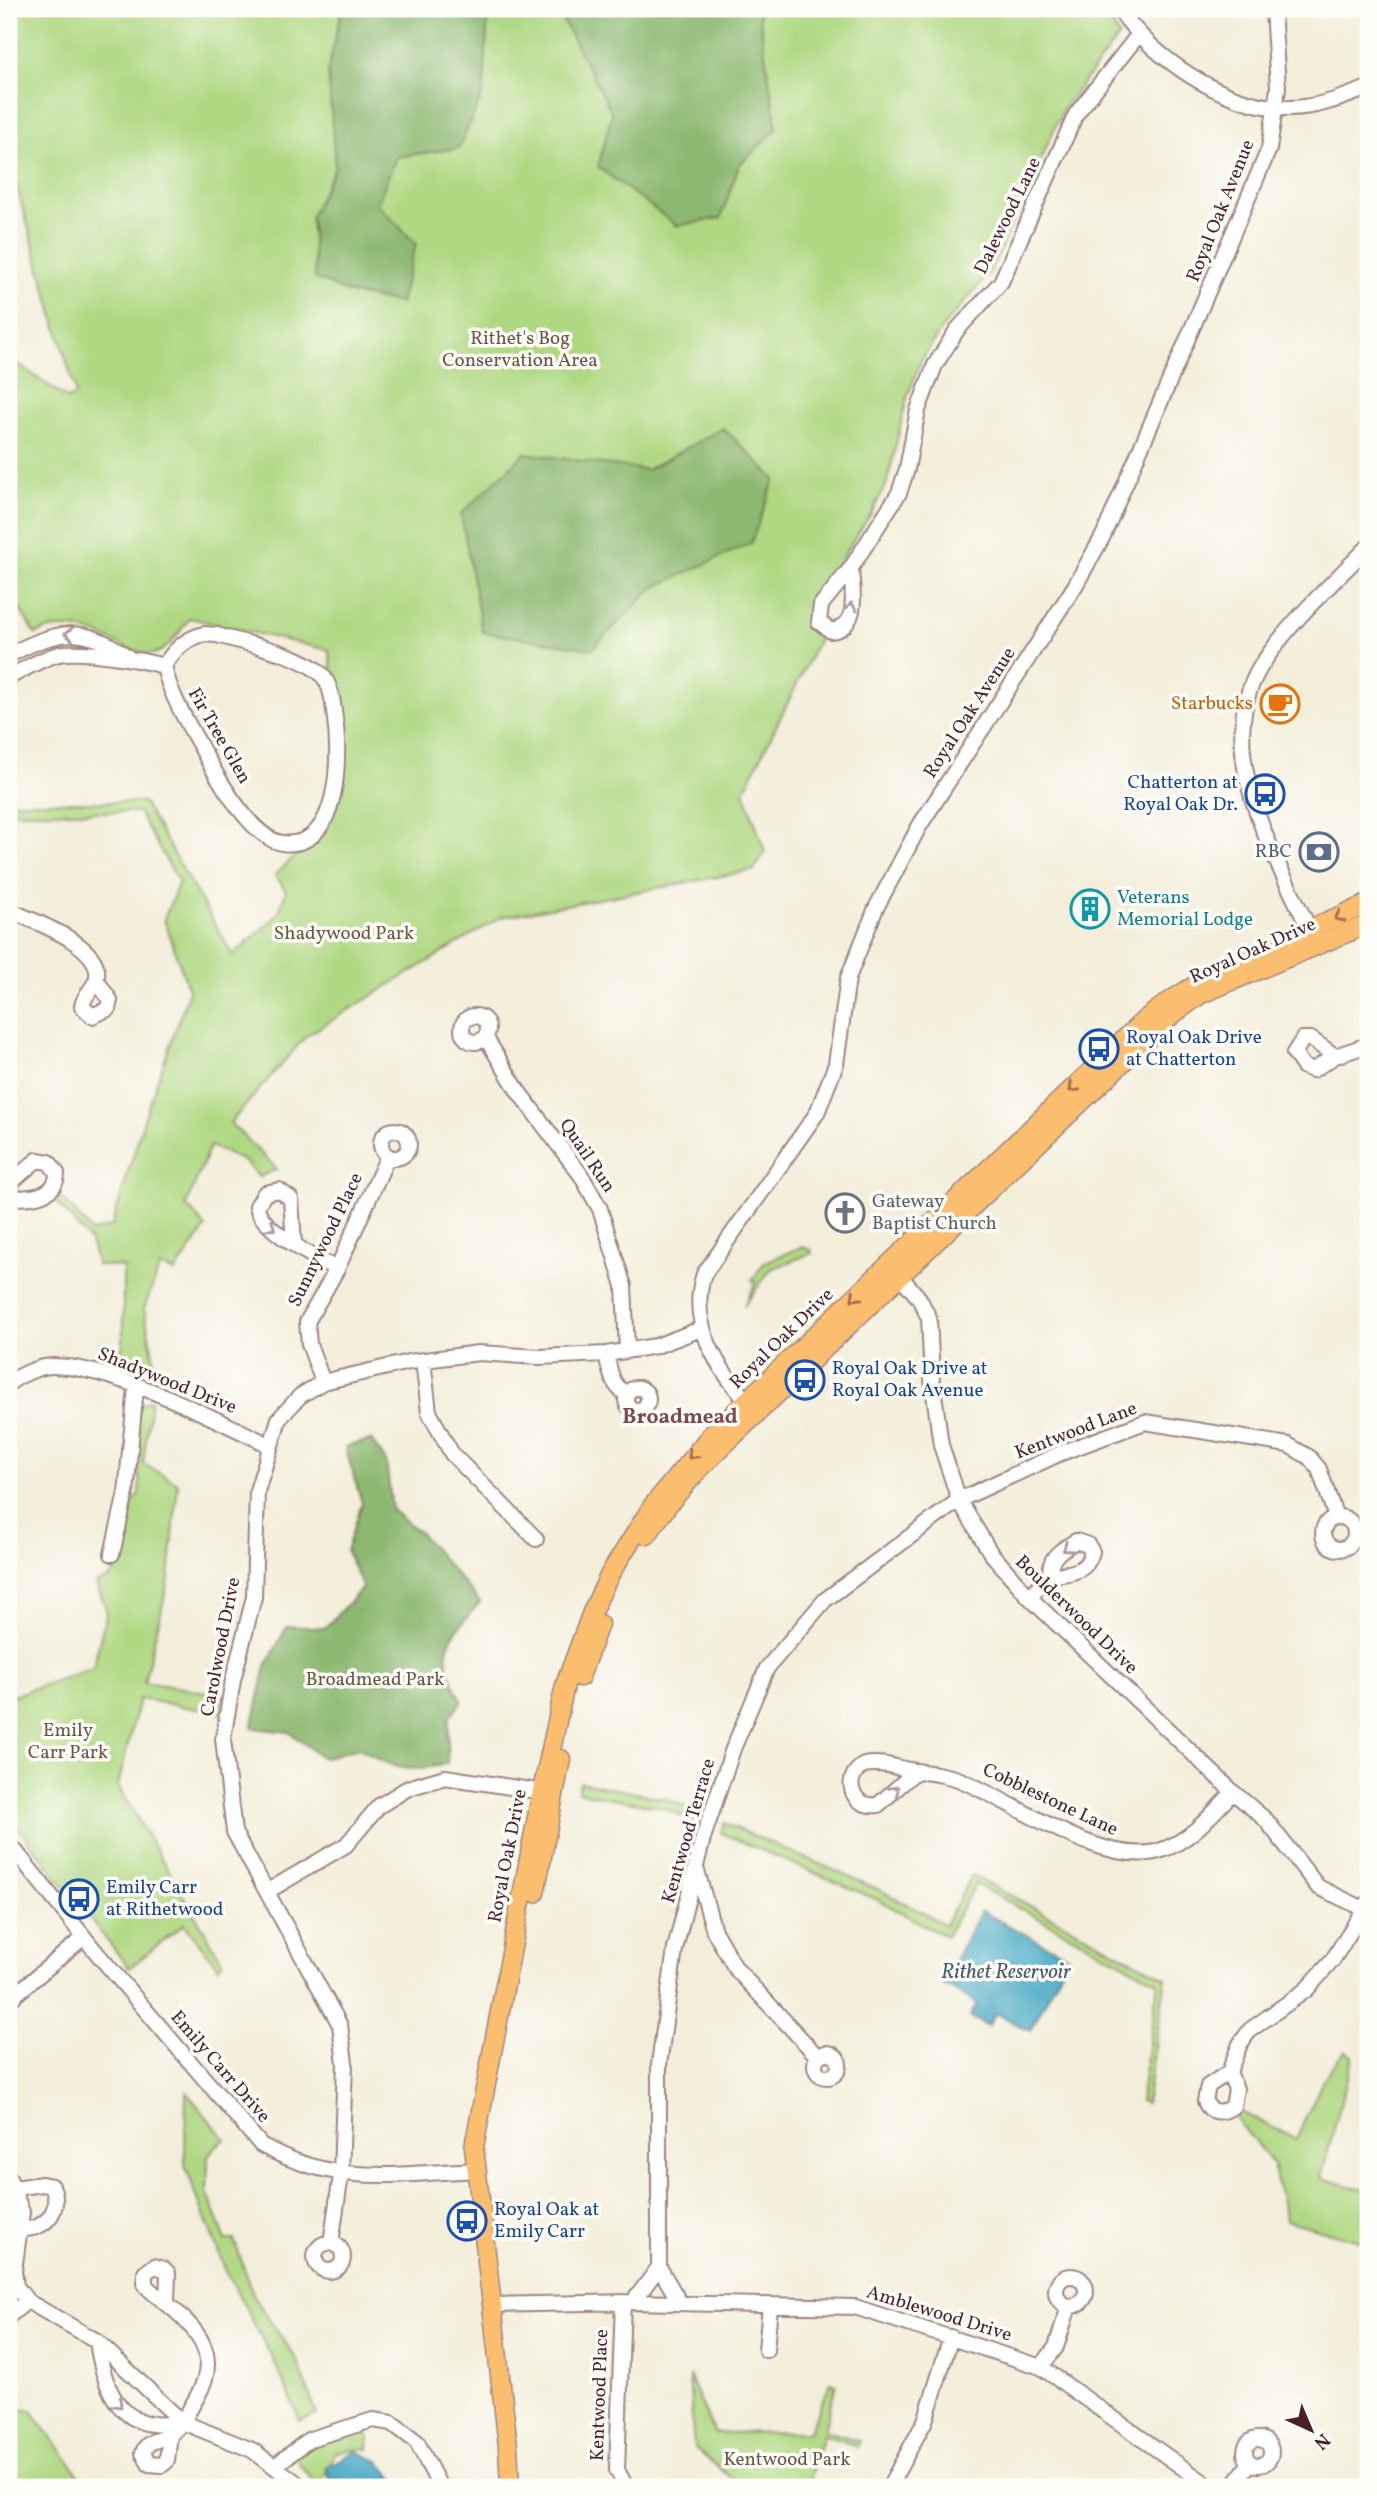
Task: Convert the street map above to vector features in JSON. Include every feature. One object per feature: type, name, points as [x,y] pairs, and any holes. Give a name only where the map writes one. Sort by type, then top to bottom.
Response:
[{"type":"main road","name":"Royal Oak Drive","points":[[510,2487],[508,2446],[477,2170],[487,2140],[548,1792],[573,1700],[600,1621],[618,1583],[639,1546],[670,1502],[752,1407],[894,1270],[1172,1015],[1201,994],[1313,937],[1368,904]]},
{"type":"main road","name":"Royal Oak Drive","points":[[1313,937],[1368,924]]},
{"type":"street","points":[[1119,9],[1139,34],[1163,55],[1214,88],[1251,103],[1276,107],[1332,102],[1368,88]]},
{"type":"street","name":"Royal Oak Avenue","points":[[752,1407],[734,1388],[701,1329],[699,1296],[709,1265],[807,1128],[825,1097],[835,1064],[848,978],[890,879],[936,799],[1076,586],[1116,510],[1261,171],[1272,136],[1276,107],[1273,9]]},
{"type":"street","name":"Dalewood Lane","points":[[851,568],[898,493],[907,469],[918,410],[935,365],[957,330],[1001,282],[1076,114],[1139,34]]},
{"type":"street","points":[[1313,937],[1250,791],[1241,749],[1244,711],[1251,685],[1271,652],[1368,547]]},
{"type":"street","points":[[9,655],[65,632],[94,639],[128,657],[164,666]]},
{"type":"street","name":"Fir Tree Glen","points":[[217,635],[301,661],[324,676],[331,695],[337,733],[337,782],[325,817],[312,834],[297,842],[281,843],[266,836],[239,808],[223,786],[175,699],[164,666],[172,653],[191,637],[217,635]]},
{"type":"street","points":[[9,677],[55,654],[68,652],[112,658],[128,657]]},
{"type":"street","points":[[9,910],[64,935],[83,948],[97,972],[97,981]]},
{"type":"street","name":"Quail Run","points":[[486,1038],[518,1091],[581,1175],[600,1209],[624,1286],[626,1351]]},
{"type":"street","points":[[1335,1056],[1368,1045]]},
{"type":"street","name":"Sunnywood Place","points":[[323,1382],[309,1344],[307,1322],[337,1269],[388,1156]]},
{"type":"street","points":[[9,1184],[37,1160],[50,1162],[57,1173],[54,1186],[50,1190],[29,1198],[9,1197]]},
{"type":"street","points":[[294,1243],[337,1269]]},
{"type":"street","name":"Boulderwood Drive","points":[[894,1270],[919,1298],[929,1318],[932,1379],[941,1445],[959,1500],[1001,1569],[1233,1792],[1266,1820],[1318,1887],[1367,1907]]},
{"type":"street","name":"Carolwood Drive","points":[[331,2243],[341,2175],[345,2063],[340,2025],[234,1832],[223,1739],[233,1680],[254,1597],[257,1491],[279,1419],[300,1396],[323,1382],[423,1360],[479,1353],[539,1357],[606,1354],[656,1346],[701,1329]]},
{"type":"street","points":[[606,1354],[613,1381],[618,1390],[627,1394]]},
{"type":"street","points":[[423,1360],[429,1412],[452,1454],[536,1539]]},
{"type":"street","name":"Shadywood Drive","points":[[9,1383],[50,1366],[81,1368],[209,1416],[269,1445]]},
{"type":"street","points":[[112,1554],[126,1493],[136,1387]]},
{"type":"street","name":"Kentwood Lane","points":[[959,1500],[1061,1453],[1145,1422],[1259,1438],[1288,1445],[1309,1457],[1319,1469],[1336,1517]]},
{"type":"street","name":"Kentwood Terrace","points":[[659,2267],[659,2065],[675,1949],[703,1838],[729,1761],[767,1668],[825,1600],[959,1500]]},
{"type":"street","points":[[1029,1597],[1051,1576]]},
{"type":"street","name":"Cobblestone Lane","points":[[916,1772],[929,1770],[960,1780],[1104,1849],[1131,1854],[1162,1850],[1189,1835],[1233,1792]]},
{"type":"street","points":[[268,1891],[346,1845],[379,1806],[408,1788],[445,1777],[548,1792]]},
{"type":"street","name":"Emily Carr Drive","points":[[9,1843],[84,1937],[261,2145],[298,2164],[341,2175],[477,2170]]},
{"type":"street","points":[[696,1869],[714,1931],[736,1969],[818,2057]]},
{"type":"street","points":[[1229,2072],[1240,2044],[1250,2030],[1306,1990],[1332,1961],[1367,1907]]},
{"type":"street","points":[[9,2000],[84,1937]]},
{"type":"street","points":[[22,2229],[32,2229],[45,2223],[55,2209],[57,2197],[52,2186],[12,2183],[22,2212],[22,2229],[12,2288],[27,2301],[97,2341],[182,2422],[222,2436],[276,2465],[302,2487]]},
{"type":"street","points":[[628,2302],[659,2267],[680,2303]]},
{"type":"street","points":[[9,2316],[27,2301]]},
{"type":"street","name":"Amblewood Drive","points":[[491,2305],[628,2302],[855,2307],[1041,2367],[1210,2487]]},
{"type":"street","name":"Kentwood Place","points":[[626,2487],[617,2470],[628,2302]]},
{"type":"street","points":[[167,2303],[202,2340],[210,2365],[204,2384],[182,2422],[170,2434]]},
{"type":"street","points":[[766,2350],[770,2305]]},
{"type":"street","points":[[1041,2367],[1056,2347],[1069,2306]]},
{"type":"street","points":[[890,2487],[925,2421],[940,2383],[951,2337]]},
{"type":"street","points":[[97,2341],[107,2389],[112,2400],[141,2421],[166,2426],[182,2422]]},
{"type":"street","points":[[276,2465],[310,2439],[373,2420],[392,2423],[417,2442],[440,2487]]},
{"type":"street","points":[[1232,2487],[1250,2463]]},
{"type":"green space","name":"Rithet's Bog Conservation Area","points":[[12,9],[1104,9],[1100,13],[1103,17],[1107,14],[1119,36],[1063,109],[990,273],[942,328],[921,361],[907,398],[887,483],[872,512],[810,606],[809,622],[820,637],[744,791],[765,852],[754,870],[501,917],[306,1036],[230,1123],[277,1169],[259,1177],[244,1161],[210,1146],[186,1205],[206,1227],[175,1272],[160,1266],[144,1309],[156,1371],[118,1358],[123,1344],[123,1267],[97,1265],[90,1241],[53,1198],[59,1194],[92,1232],[112,1226],[145,1116],[189,991],[164,919],[179,882],[138,812],[9,812],[9,802],[143,802],[233,955],[278,915],[286,891],[275,875],[312,839],[331,814],[338,799],[344,765],[329,650],[190,618],[171,643],[161,651],[145,654],[73,628],[55,628],[35,634],[9,592],[9,358],[68,399],[76,394],[9,160],[9,28]]},
{"type":"green space","points":[[342,9],[488,9],[484,91],[459,148],[396,157],[377,204],[416,244],[400,303],[349,293],[315,278],[311,216],[335,167],[328,69]]},
{"type":"green space","points":[[557,9],[758,9],[777,129],[739,165],[721,218],[677,226],[598,167],[612,113]]},
{"type":"green space","points":[[723,428],[775,479],[751,543],[653,588],[592,649],[482,632],[461,514],[525,453],[647,470]]},
{"type":"green space","points":[[801,1247],[810,1249],[812,1253],[771,1269],[744,1306],[756,1282],[752,1280],[765,1262]]},
{"type":"green space","name":"Emily Carr Park","points":[[151,1400],[143,1464],[178,1483],[169,1578],[144,1682],[225,1695],[221,1713],[139,1699],[118,1786],[223,1962],[218,1967],[184,1924],[129,1968],[9,1817],[9,1697],[93,1668],[107,1611],[96,1583],[108,1579],[116,1570],[117,1526],[139,1494],[140,1481],[132,1444],[140,1405]]},
{"type":"green space","name":"Broadmead Park","points":[[371,1440],[386,1461],[392,1510],[420,1533],[480,1602],[458,1628],[448,1648],[449,1669],[462,1701],[449,1718],[447,1763],[433,1767],[401,1768],[359,1748],[323,1758],[289,1732],[252,1728],[266,1666],[287,1626],[325,1628],[363,1587],[346,1551],[362,1503],[345,1447]]},
{"type":"green space","points":[[580,1782],[667,1799],[696,1811],[693,1821],[664,1808],[578,1792]]},
{"type":"green space","points":[[724,1823],[882,1891],[945,1925],[972,1875],[1166,1978],[1146,2103],[1140,2101],[1158,1982],[975,1884],[946,1937],[878,1900],[721,1833]]},
{"type":"green space","points":[[1345,2051],[1353,2056],[1321,2178],[1368,2191],[1366,2243],[1286,2220],[1273,2165],[1234,2116],[1239,2111],[1296,2139],[1324,2078]]},
{"type":"green space","points":[[186,2092],[225,2139],[208,2155],[207,2192],[226,2240],[234,2240],[255,2299],[297,2360],[317,2415],[300,2421],[278,2369],[225,2269],[185,2165]]},
{"type":"green space","name":"Kentwood Park","points":[[689,2375],[714,2433],[809,2432],[831,2382],[836,2384],[824,2430],[859,2441],[858,2446],[823,2435],[808,2487],[743,2487],[694,2448]]},
{"type":"green space","points":[[9,2408],[31,2410],[75,2469],[85,2487],[21,2487],[9,2467]]},
{"type":"green space","points":[[364,2430],[369,2437],[368,2448],[336,2452],[322,2481],[327,2487],[318,2487],[299,2464],[297,2457],[308,2447]]},
{"type":"water","name":"Rithet Reservoir","points":[[981,1911],[1069,1957],[1030,2031],[996,2013],[988,2026],[970,2017],[977,2003],[942,1984]]},
{"type":"water","points":[[356,2451],[379,2461],[401,2487],[382,2487],[378,2483],[333,2487],[326,2467]]},
{"type":"place","name":"Starbucks","points":[[1280,704]]},
{"type":"place","name":"Chatterton at Royal Oak Dr.","points":[[1265,794]]},
{"type":"place","name":"RBC","points":[[1319,852]]},
{"type":"place","name":"Veterans Memorial Lodge","points":[[1090,909]]},
{"type":"place","name":"Royal Oak Drive at Chatterton","points":[[1099,1049]]},
{"type":"place","name":"Gateway Baptist Church","points":[[845,1213]]},
{"type":"place","name":"Royal Oak Drive at Royal Oak Avenue","points":[[805,1380]]},
{"type":"place","name":"Emily Carr at Rithetwood","points":[[79,1899]]},
{"type":"place","name":"Royal Oak at Emily Carr","points":[[467,2221]]},
{"type":"district","name":"Broadmead","points":[[680,1417]]},
{"type":"park label","name":"Shadywood Park","points":[[344,934]]}]
